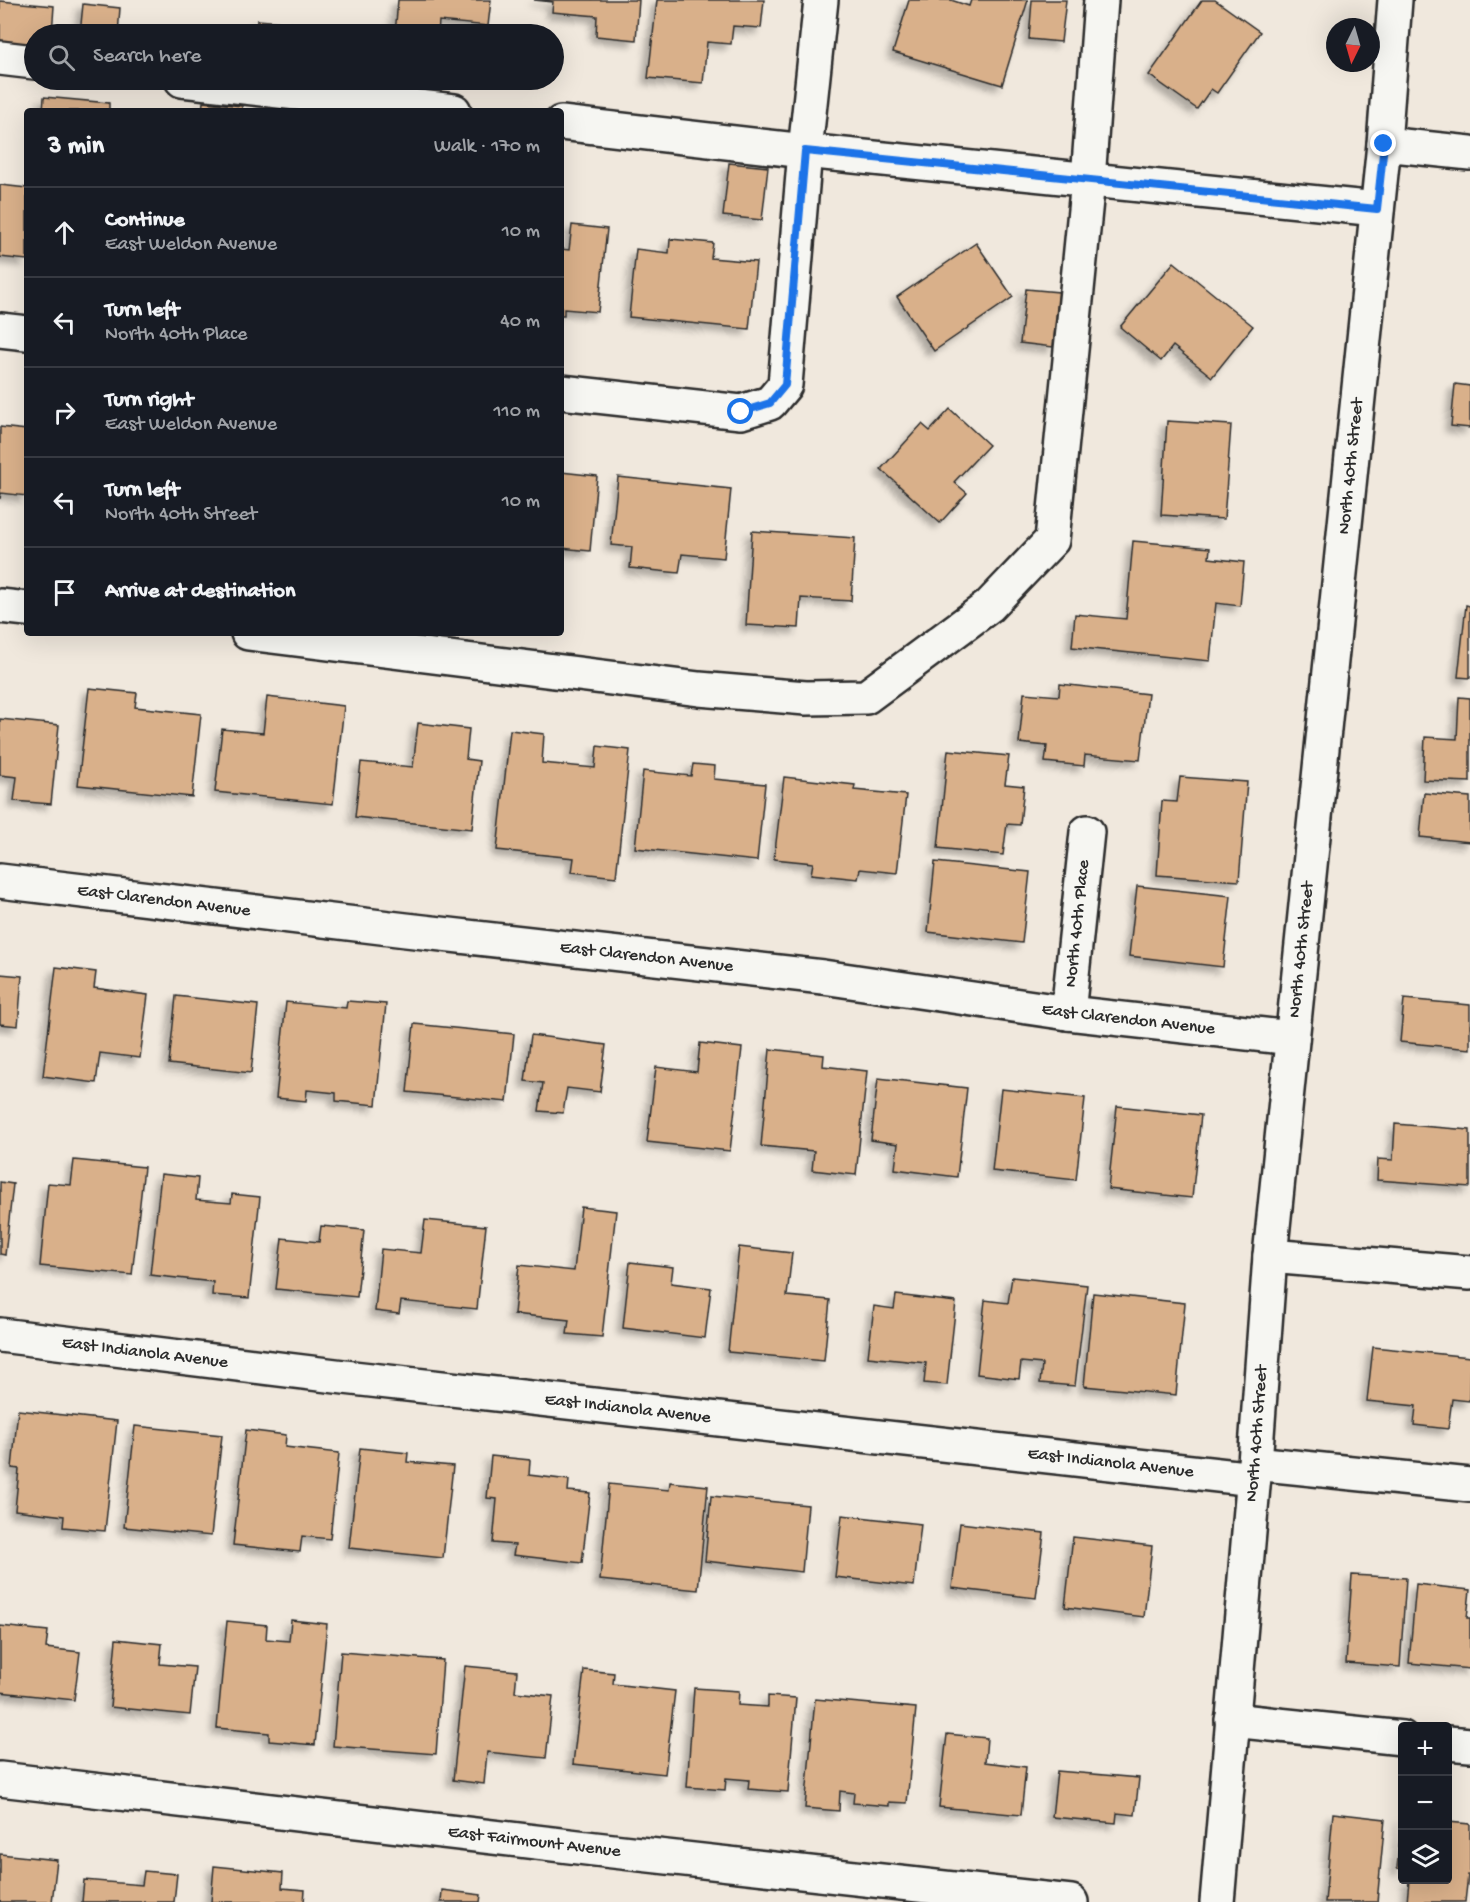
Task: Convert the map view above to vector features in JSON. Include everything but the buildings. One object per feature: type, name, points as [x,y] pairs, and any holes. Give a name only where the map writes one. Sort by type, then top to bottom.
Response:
[{"type":"street","points":[[564,392],[741,412],[770,403],[785,385],[805,151],[821,0]]},
{"type":"street","points":[[272,636],[699,689],[806,698],[866,697],[988,606],[1052,540],[1088,180],[1101,0]]},
{"type":"street","name":"North 40th Street","points":[[1217,1902],[1270,1256],[1384,144],[1395,0]]},
{"type":"street","points":[[0,58],[24,61]]},
{"type":"street","points":[[270,90],[428,108]]},
{"type":"street","points":[[564,123],[805,151],[1377,209]]},
{"type":"street","points":[[1384,144],[1470,153]]},
{"type":"street","points":[[0,330],[24,333]]},
{"type":"street","points":[[0,606],[24,609]]},
{"type":"street","name":"North 40th Place","points":[[1068,1013],[1087,832]]},
{"type":"street","name":"East Clarendon Avenue","points":[[0,881],[823,977],[1068,1013],[1292,1038]]},
{"type":"street","points":[[1270,1256],[1470,1273]]},
{"type":"street","name":"East Indianola Avenue","points":[[0,1335],[344,1377],[1254,1471],[1470,1485]]},
{"type":"street","points":[[1232,1720],[1398,1738]]},
{"type":"street","points":[[1452,1743],[1470,1745]]},
{"type":"street","name":"East Fairmount Avenue","points":[[0,1779],[595,1850],[1071,1902]]},
{"type":"route","points":[[741,412],[770,403],[785,385],[805,151],[1377,209],[1384,144]]}]
